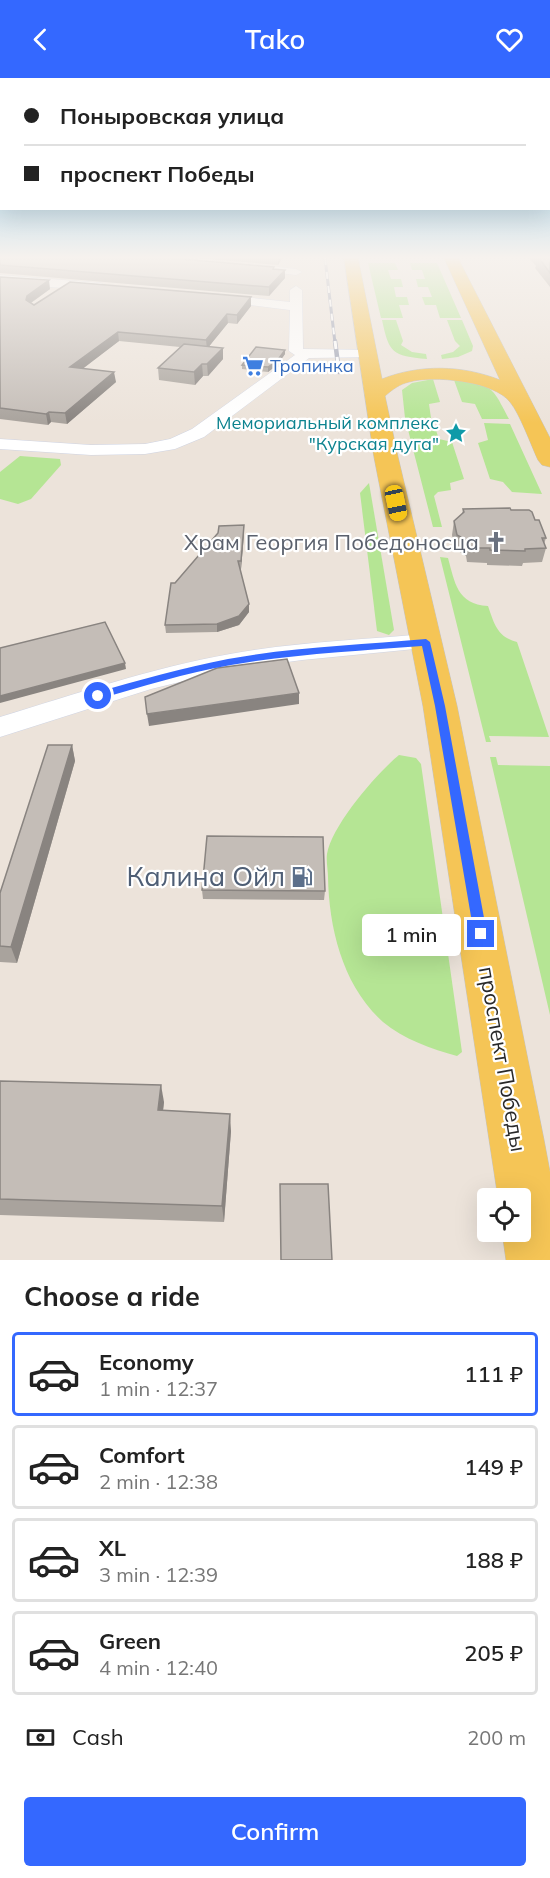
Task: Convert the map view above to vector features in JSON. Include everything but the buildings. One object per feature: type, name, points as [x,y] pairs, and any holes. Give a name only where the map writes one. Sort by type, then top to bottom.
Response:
[{"type":"main road","name":"проспект Победы","points":[[369,313],[381,352],[375,394],[440,706],[536,1260]]},
{"type":"main road","points":[[477,313],[550,460]]},
{"type":"main road","points":[[381,352],[434,361],[470,357],[486,350],[490,342]]},
{"type":"main road","points":[[375,394],[383,386],[398,379],[441,374],[487,381],[518,397]]},
{"type":"street","points":[[297,313],[296,351],[306,354],[381,352]]},
{"type":"street","points":[[0,444],[36,448],[145,449],[183,442],[306,354]]},
{"type":"street","points":[[0,727],[161,677],[231,662],[307,652],[426,642]]},
{"type":"green space","points":[[380,313],[402,313],[403,318],[381,318]]},
{"type":"green space","points":[[439,313],[459,313],[461,318],[440,318]]},
{"type":"green space","points":[[382,320],[396,320],[403,341],[401,345],[412,352],[426,354],[427,359],[406,356],[394,351],[387,340]]},
{"type":"green space","points":[[447,320],[462,320],[473,346],[472,351],[458,357],[442,359],[441,355],[453,352],[460,346],[455,341]]},
{"type":"green space","points":[[433,379],[440,402],[429,404],[431,418],[405,418],[402,390],[412,383]]},
{"type":"green space","points":[[454,380],[477,384],[489,389],[498,399],[509,419],[482,419],[475,404],[462,402]]},
{"type":"green space","points":[[406,422],[433,422],[439,439],[452,442],[464,479],[450,483],[451,490],[438,492],[434,496],[442,527],[433,527]]},
{"type":"green space","points":[[484,423],[510,424],[542,494],[512,492],[503,482],[490,479],[478,443],[488,440]]},
{"type":"green space","points":[[20,456],[60,459],[61,465],[31,499],[18,504],[0,499],[0,472]]},
{"type":"green space","points":[[369,483],[394,630],[389,635],[377,631],[360,493]]},
{"type":"green space","points":[[440,557],[448,558],[456,584],[464,597],[488,606],[501,633],[517,642],[549,737],[489,736],[491,742],[486,742]]},
{"type":"green space","points":[[399,755],[416,758],[421,764],[462,1052],[457,1056],[428,1047],[399,1034],[369,1008],[348,974],[331,917],[327,854],[331,842],[357,800]]},
{"type":"green space","points":[[490,757],[496,757],[498,765],[550,766],[550,1015]]},
{"type":"railway","points":[[331,313],[335,343]]},
{"type":"railway","points":[[335,341],[339,372]]},
{"type":"place","name":"Тропинка","points":[[253,366]]},
{"type":"place","name":"Мемориальный комплекс \"Курская дуга\"","points":[[456,433]]},
{"type":"place","name":"Храм Георгия Победоносца","points":[[496,542]]},
{"type":"place","name":"Калина Ойл","points":[[302,877]]},
{"type":"route","points":[[98,696],[161,677],[231,662],[307,652],[426,642],[440,706],[481,934]]}]
